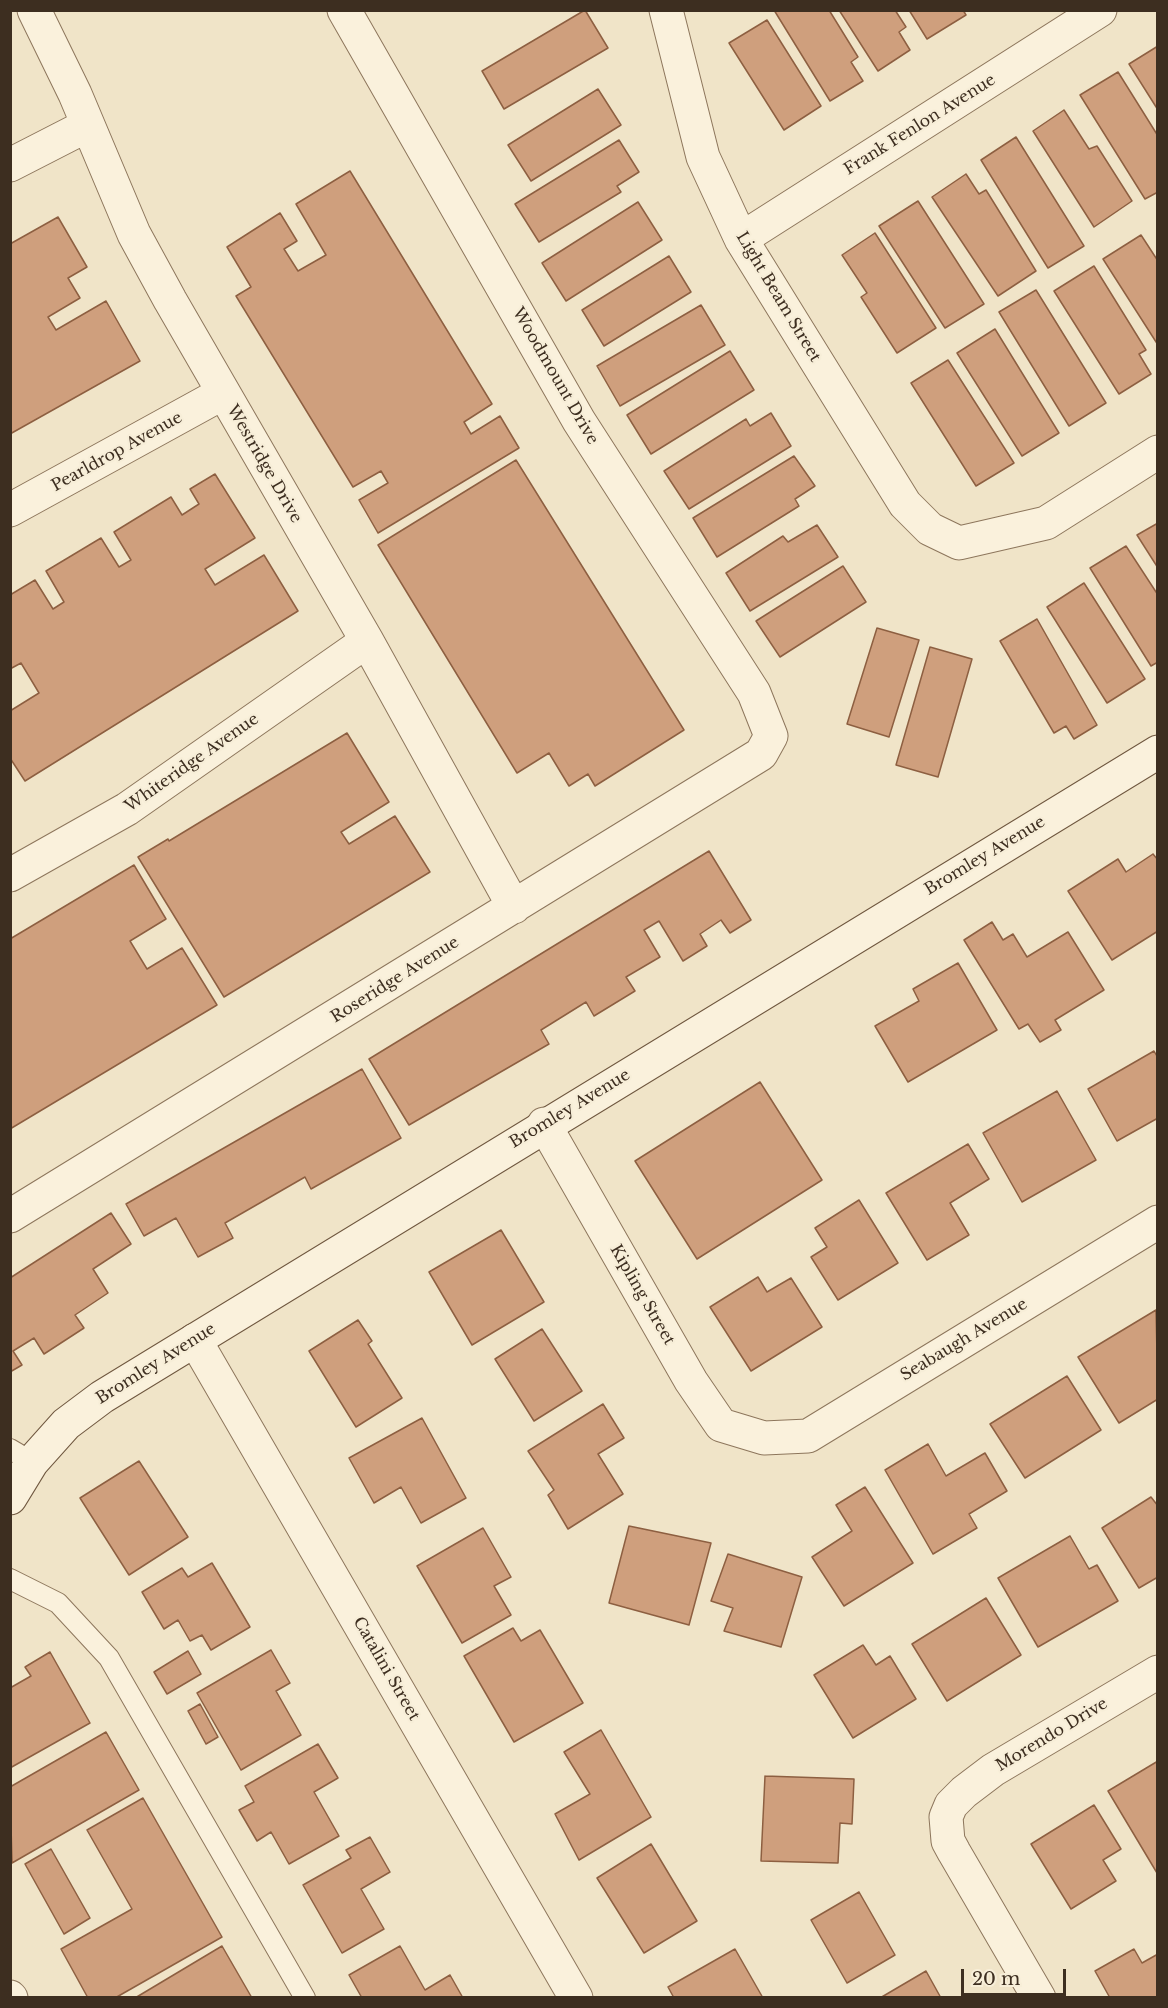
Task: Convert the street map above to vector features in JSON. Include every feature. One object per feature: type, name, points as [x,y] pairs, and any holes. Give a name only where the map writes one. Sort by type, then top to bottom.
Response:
[{"type":"street","name":"Westridge Drive","points":[[34,10],[88,125],[134,234],[367,641],[514,907]]},
{"type":"street","name":"Woodmount Drive","points":[[344,10],[579,421],[754,693],[771,736]]},
{"type":"street","name":"Light Beam Street","points":[[666,10],[703,157],[741,239],[905,504],[930,529],[958,543],[1046,523],[1158,452]]},
{"type":"street","name":"Frank Fenlon Avenue","points":[[741,239],[1100,10]]},
{"type":"street","points":[[10,165],[88,125]]},
{"type":"street","name":"Pearldrop Avenue","points":[[10,510],[223,393]]},
{"type":"street","name":"Whiteridge Avenue","points":[[10,875],[127,809],[367,641]]},
{"type":"street","name":"Roseridge Avenue","points":[[10,1216],[761,754],[771,736]]},
{"type":"street","name":"Bromley Avenue","points":[[10,1498],[21,1455],[102,1397],[544,1124],[1158,752]]},
{"type":"street","name":"Kipling Street","points":[[544,1124],[691,1381],[721,1425],[764,1438]]},
{"type":"street","name":"Seabaugh Avenue","points":[[764,1438],[808,1436],[1158,1222]]},
{"type":"street","name":"Catalini Street","points":[[195,1340],[576,1998]]},
{"type":"street","name":"Morendo Drive","points":[[1039,1998],[948,1841],[946,1817],[951,1805],[979,1780],[1008,1760],[1158,1672]]},
{"type":"lane","points":[[10,1579],[58,1603],[109,1658],[305,1998]]},
{"type":"building","points":[[585,10],[608,48],[504,109],[482,71]]},
{"type":"building","points":[[774,10],[829,10],[858,57],[851,62],[863,81],[830,101]]},
{"type":"building","points":[[839,10],[895,10],[906,27],[899,32],[910,50],[878,71]]},
{"type":"building","points":[[909,10],[963,10],[966,15],[927,39]]},
{"type":"building","points":[[767,20],[821,106],[784,130],[729,43]]},
{"type":"building","points":[[1158,46],[1158,110],[1129,64]]},
{"type":"building","points":[[1118,72],[1158,136],[1158,192],[1145,199],[1080,95]]},
{"type":"building","points":[[598,89],[621,125],[531,181],[508,145]]},
{"type":"building","points":[[1064,110],[1089,149],[1097,146],[1132,201],[1094,227],[1033,131]]},
{"type":"building","points":[[1016,137],[1084,246],[1048,268],[981,160]]},
{"type":"building","points":[[619,140],[639,172],[617,186],[621,192],[539,242],[515,204]]},
{"type":"building","points":[[350,171],[492,404],[464,422],[471,434],[500,416],[519,448],[378,533],[359,500],[388,483],[381,471],[353,487],[236,296],[251,287],[227,247],[280,213],[297,241],[284,249],[298,271],[326,255],[296,204]]},
{"type":"building","points":[[966,174],[979,194],[986,190],[1036,271],[998,296],[932,197]]},
{"type":"building","points":[[918,201],[984,304],[945,328],[879,226]]},
{"type":"building","points":[[638,202],[662,240],[566,301],[542,263]]},
{"type":"building","points":[[58,217],[87,267],[68,278],[80,298],[48,317],[56,330],[106,301],[140,361],[10,434],[10,244]]},
{"type":"building","points":[[875,233],[936,328],[897,353],[861,297],[867,293],[842,255]]},
{"type":"building","points":[[1141,235],[1158,261],[1158,345],[1103,259]]},
{"type":"building","points":[[669,256],[691,292],[604,346],[582,310]]},
{"type":"building","points":[[1094,266],[1146,350],[1139,354],[1151,374],[1119,394],[1054,291]]},
{"type":"building","points":[[1036,290],[1106,403],[1069,426],[999,312]]},
{"type":"building","points":[[701,305],[725,345],[620,406],[597,366]]},
{"type":"building","points":[[995,329],[1059,433],[1022,456],[957,353]]},
{"type":"building","points":[[730,351],[754,390],[651,454],[627,415]]},
{"type":"building","points":[[948,360],[1014,463],[976,486],[911,383]]},
{"type":"building","points":[[771,413],[791,446],[689,509],[664,471],[746,419],[750,426]]},
{"type":"building","points":[[794,456],[815,486],[795,499],[799,506],[717,557],[693,518]]},
{"type":"building","points":[[516,460],[684,730],[595,786],[588,774],[569,786],[549,753],[517,773],[378,545]]},
{"type":"building","points":[[215,474],[255,538],[205,569],[215,585],[264,555],[298,611],[25,781],[10,758],[10,711],[39,693],[21,663],[10,669],[10,595],[35,580],[53,609],[64,602],[46,571],[101,538],[119,567],[131,560],[114,532],[171,497],[182,515],[199,504],[190,489]]},
{"type":"building","points":[[1158,523],[1158,568],[1137,535]]},
{"type":"building","points":[[817,525],[838,557],[750,611],[726,573],[783,536],[788,542]]},
{"type":"building","points":[[1126,546],[1158,595],[1158,662],[1151,666],[1090,568]]},
{"type":"building","points":[[843,566],[866,602],[780,657],[756,621]]},
{"type":"building","points":[[1084,583],[1145,679],[1107,703],[1047,607]]},
{"type":"building","points":[[1037,619],[1097,725],[1074,739],[1066,726],[1054,733],[1000,641]]},
{"type":"building","points":[[877,628],[919,640],[889,737],[847,724]]},
{"type":"building","points":[[930,647],[972,659],[938,777],[896,765]]},
{"type":"building","points":[[347,733],[389,802],[341,832],[349,844],[395,816],[430,872],[224,997],[138,857],[168,839],[169,841]]},
{"type":"building","points":[[709,851],[751,920],[730,933],[721,920],[700,934],[707,946],[683,961],[659,921],[644,930],[660,957],[626,977],[635,991],[594,1016],[586,1002],[541,1030],[549,1044],[409,1125],[369,1059]]},
{"type":"building","points":[[1153,854],[1158,860],[1158,931],[1112,960],[1068,891],[1118,859],[1126,872]]},
{"type":"building","points":[[134,865],[166,919],[130,941],[147,969],[182,948],[217,1005],[10,1129],[10,939]]},
{"type":"building","points":[[992,922],[1003,940],[1013,934],[1027,957],[1068,932],[1104,990],[1055,1020],[1061,1030],[1040,1042],[1028,1024],[1019,1029],[964,940]]},
{"type":"building","points":[[958,963],[997,1030],[908,1082],[875,1026],[919,1001],[913,989]]},
{"type":"building","points":[[1154,1051],[1158,1058],[1158,1118],[1117,1141],[1088,1089]]},
{"type":"building","points":[[362,1069],[401,1138],[311,1189],[305,1177],[225,1223],[233,1238],[198,1257],[176,1218],[144,1236],[126,1204]]},
{"type":"building","points":[[760,1082],[822,1180],[697,1259],[635,1161]]},
{"type":"building","points":[[1057,1091],[1096,1160],[1022,1202],[983,1133]]},
{"type":"building","points":[[968,1144],[989,1179],[950,1203],[969,1235],[927,1260],[886,1193]]},
{"type":"building","points":[[859,1200],[898,1263],[838,1300],[811,1257],[827,1247],[815,1228]]},
{"type":"building","points":[[111,1213],[131,1244],[93,1269],[108,1293],[75,1315],[84,1328],[44,1354],[34,1338],[13,1351],[22,1365],[10,1372],[10,1278]]},
{"type":"building","points":[[501,1230],[544,1302],[472,1345],[429,1272]]},
{"type":"building","points":[[758,1277],[767,1292],[791,1278],[822,1327],[751,1371],[710,1307]]},
{"type":"building","points":[[1156,1310],[1158,1399],[1119,1423],[1078,1357]]},
{"type":"building","points":[[358,1320],[372,1341],[368,1344],[402,1398],[356,1427],[309,1351]]},
{"type":"building","points":[[542,1329],[582,1391],[534,1421],[495,1359]]},
{"type":"building","points":[[1067,1376],[1101,1430],[1025,1478],[990,1424]]},
{"type":"building","points":[[603,1404],[624,1438],[598,1454],[623,1494],[568,1529],[548,1495],[554,1490],[528,1451]]},
{"type":"building","points":[[422,1418],[466,1498],[421,1523],[401,1487],[374,1503],[349,1458]]},
{"type":"building","points":[[928,1444],[946,1476],[985,1453],[1007,1491],[969,1514],[977,1528],[933,1554],[885,1470]]},
{"type":"building","points":[[139,1461],[188,1537],[129,1575],[80,1498]]},
{"type":"building","points":[[865,1487],[913,1563],[844,1606],[812,1557],[852,1531],[836,1505]]},
{"type":"building","points":[[1151,1497],[1158,1506],[1158,1577],[1139,1588],[1102,1528]]},
{"type":"building","points":[[629,1526],[711,1543],[689,1625],[609,1603]]},
{"type":"building","points":[[483,1528],[511,1577],[494,1586],[511,1615],[462,1643],[417,1566]]},
{"type":"building","points":[[1070,1536],[1089,1569],[1097,1565],[1118,1601],[1038,1647],[998,1578]]},
{"type":"building","points":[[728,1554],[802,1577],[781,1647],[724,1631],[733,1608],[711,1601]]},
{"type":"building","points":[[212,1563],[250,1627],[211,1650],[202,1635],[190,1641],[178,1620],[164,1629],[142,1592],[182,1568],[188,1577]]},
{"type":"building","points":[[986,1598],[1021,1655],[947,1701],[912,1644]]},
{"type":"building","points":[[513,1628],[521,1641],[540,1630],[583,1703],[514,1742],[464,1656]]},
{"type":"building","points":[[863,1645],[876,1665],[890,1656],[916,1699],[853,1738],[814,1675]]},
{"type":"building","points":[[271,1650],[290,1683],[276,1691],[301,1735],[241,1770],[197,1693]]},
{"type":"building","points":[[188,1651],[201,1674],[167,1694],[154,1672]]},
{"type":"building","points":[[50,1652],[90,1723],[10,1768],[10,1688],[31,1676],[25,1667]]},
{"type":"building","points":[[200,1704],[218,1737],[206,1744],[188,1711]]},
{"type":"building","points":[[601,1730],[651,1817],[579,1860],[555,1814],[590,1794],[564,1752]]},
{"type":"building","points":[[106,1732],[139,1790],[12,1863],[10,1787]]},
{"type":"building","points":[[318,1744],[338,1778],[314,1792],[339,1836],[289,1864],[271,1832],[257,1841],[239,1810],[254,1802],[245,1786]]},
{"type":"building","points":[[1158,1761],[1158,1873],[1157,1873],[1108,1791]]},
{"type":"building","points":[[765,1776],[854,1779],[852,1824],[840,1823],[838,1863],[761,1861]]},
{"type":"building","points":[[143,1798],[222,1937],[115,1998],[88,1998],[61,1949],[132,1909],[87,1830]]},
{"type":"building","points":[[1094,1805],[1121,1849],[1103,1860],[1116,1881],[1071,1909],[1031,1844]]},
{"type":"building","points":[[370,1837],[390,1872],[361,1889],[384,1929],[342,1953],[303,1885],[351,1858],[346,1850]]},
{"type":"building","points":[[651,1844],[697,1921],[644,1953],[597,1878]]},
{"type":"building","points":[[51,1849],[90,1918],[64,1934],[25,1864]]},
{"type":"building","points":[[859,1892],[895,1955],[847,1983],[811,1920]]},
{"type":"building","points":[[222,1946],[252,1998],[135,1998]]},
{"type":"building","points":[[400,1946],[425,1990],[450,1975],[463,1998],[362,1998],[349,1975]]},
{"type":"building","points":[[735,1949],[763,1998],[674,1998],[668,1987]]},
{"type":"building","points":[[1134,1949],[1142,1963],[1158,1954],[1158,1998],[1110,1998],[1095,1971]]},
{"type":"building","points":[[926,1971],[941,1998],[880,1998]]}]
